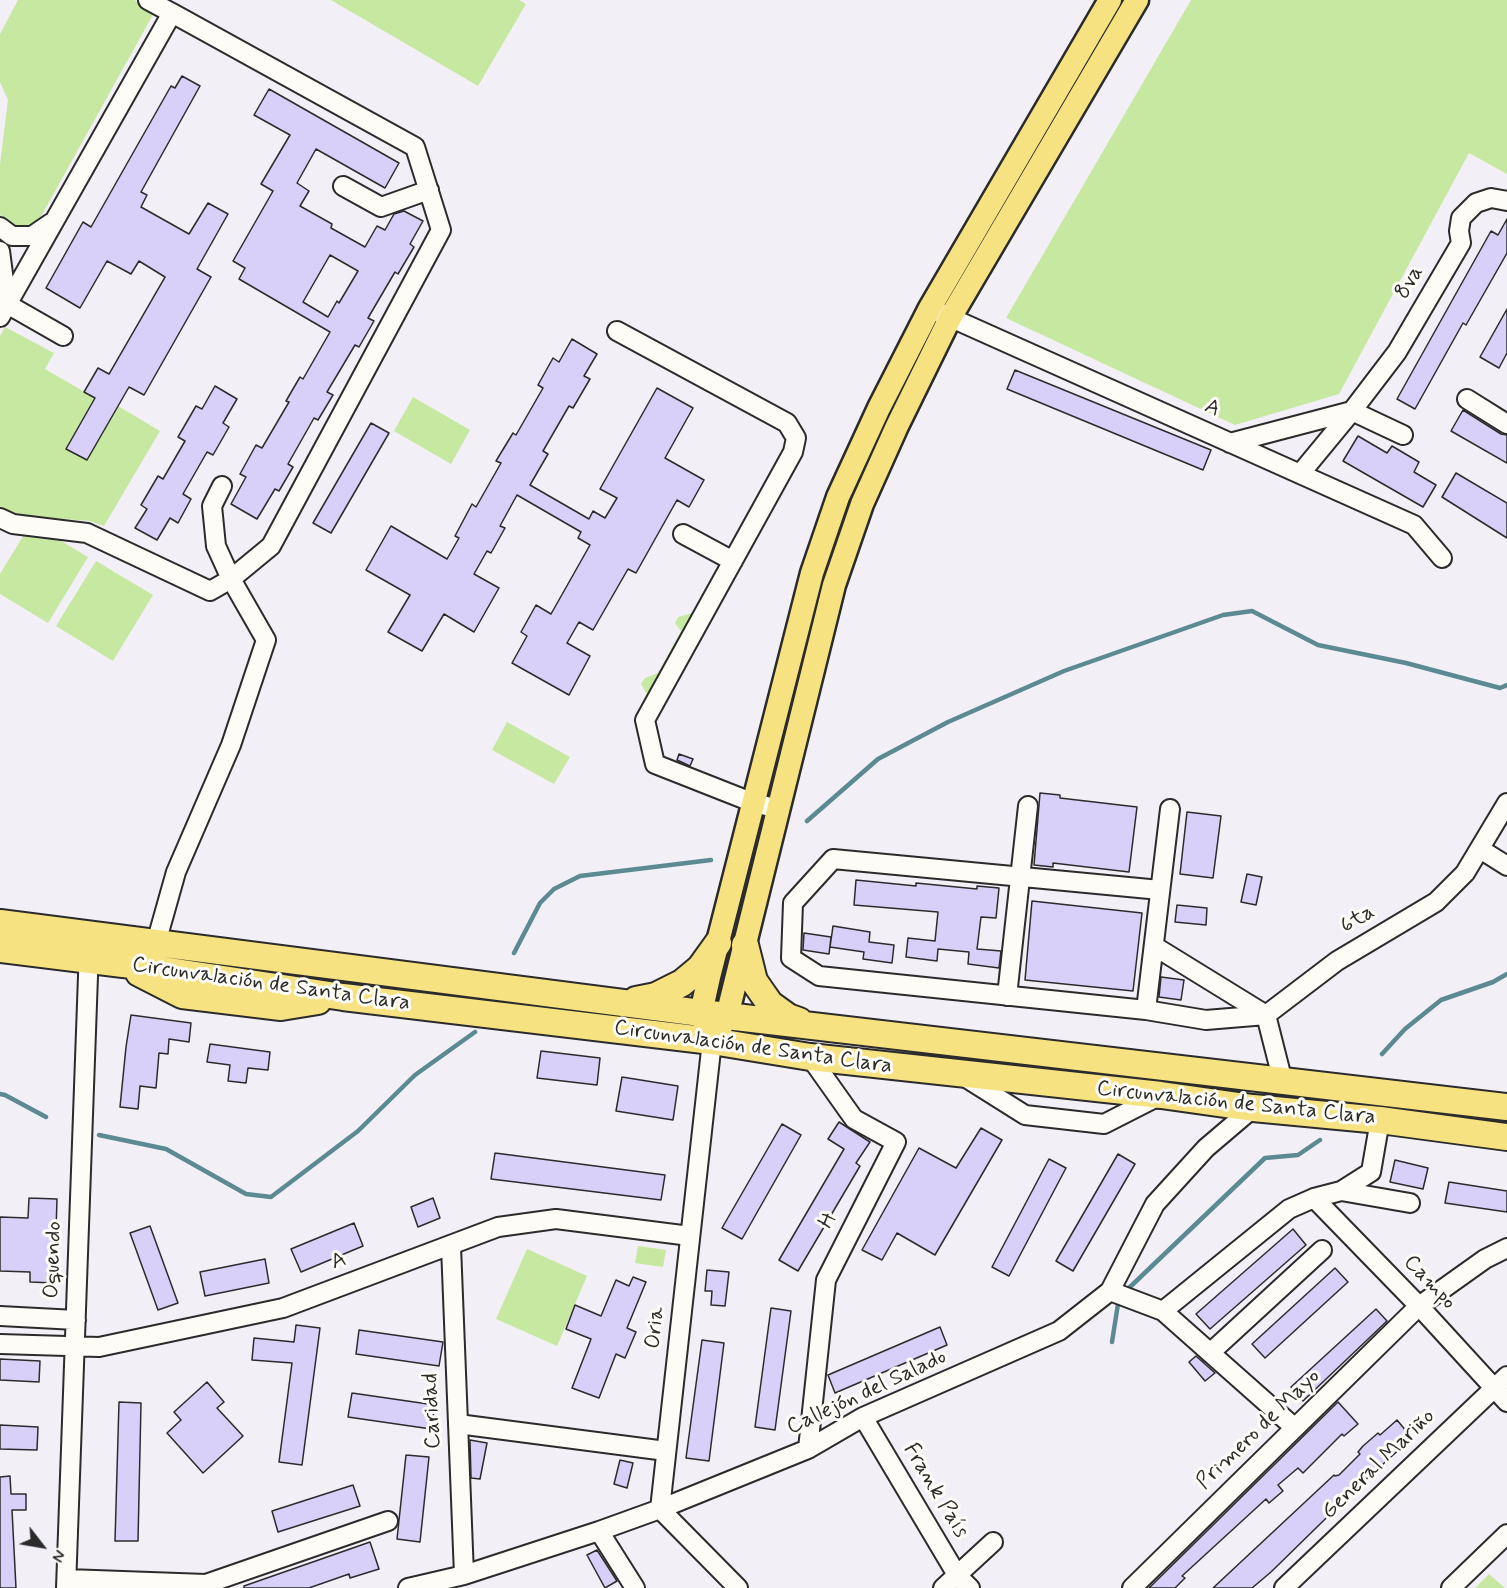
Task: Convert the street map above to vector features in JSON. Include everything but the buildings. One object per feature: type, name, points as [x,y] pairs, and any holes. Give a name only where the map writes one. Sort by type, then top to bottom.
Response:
[{"type":"highway","name":"Circunvalación de Santa Clara","points":[[0,923],[701,1013],[1507,1107]]},
{"type":"highway","points":[[622,1003],[656,996],[682,983],[700,968],[718,942]]},
{"type":"highway","points":[[745,945],[754,981],[770,1004],[788,1017],[813,1026]]},
{"type":"highway","name":"Circunvalación de Santa Clara","points":[[0,949],[123,964],[182,995],[281,1007],[343,997],[712,1041],[810,1057],[1161,1095],[1253,1108],[1380,1120],[1507,1137]]},
{"type":"main road","points":[[712,1041],[727,1016],[834,585],[862,504],[897,426],[940,313],[1110,0]]},
{"type":"main road","points":[[712,1041],[701,1013],[812,573],[835,508],[879,408],[1137,0]]},
{"type":"street","points":[[0,518],[13,524],[87,533],[210,591],[231,579],[271,546],[441,230],[415,147],[148,0]]},
{"type":"street","points":[[4,311],[172,13]]},
{"type":"street","points":[[343,186],[381,207],[429,190]]},
{"type":"street","name":"8va","points":[[1300,474],[1397,352],[1461,243],[1459,231],[1461,218],[1476,203],[1491,198],[1507,201]]},
{"type":"street","points":[[0,227],[12,236],[32,236],[54,221]]},
{"type":"street","points":[[0,251],[4,311]]},
{"type":"street","points":[[4,311],[63,336]]},
{"type":"street","name":"A","points":[[940,313],[1414,525],[1442,558]]},
{"type":"street","points":[[617,331],[787,423],[796,438],[793,452],[645,720],[655,764],[754,803],[779,808]]},
{"type":"street","points":[[1467,399],[1507,424]]},
{"type":"street","points":[[1230,443],[1352,411],[1403,435]]},
{"type":"street","points":[[156,943],[176,872],[231,745],[266,640],[231,579],[216,546],[212,506],[222,486]]},
{"type":"street","points":[[683,534],[733,561]]},
{"type":"street","name":"6ta","points":[[1266,1015],[1337,961],[1436,902],[1466,873],[1507,803]]},
{"type":"street","points":[[1007,996],[1028,806]]},
{"type":"street","points":[[1146,1010],[1170,809]]},
{"type":"street","points":[[1480,849],[1507,866]]},
{"type":"street","points":[[1160,890],[833,859],[793,903],[791,958],[819,976],[1146,1010],[1206,1020],[1266,1015]]},
{"type":"street","name":"Oquendo","points":[[66,1584],[90,934]]},
{"type":"street","points":[[1154,946],[1266,1015],[1283,1082]]},
{"type":"street","name":"Oria","points":[[660,1509],[712,1041]]},
{"type":"street","name":"H","points":[[808,1449],[826,1280],[896,1142],[855,1119],[810,1057]]},
{"type":"street","points":[[962,1075],[1025,1115],[1104,1124],[1161,1095]]},
{"type":"street","name":"Callejón del Salado","points":[[408,1588],[464,1575],[660,1509],[808,1449],[863,1417],[1059,1331],[1110,1291],[1155,1204],[1206,1148],[1253,1108]]},
{"type":"street","points":[[1163,1311],[1289,1209],[1314,1198],[1341,1191],[1371,1172],[1380,1120]]},
{"type":"street","points":[[1341,1191],[1410,1203]]},
{"type":"street","name":"Campo","points":[[1314,1198],[1419,1306],[1500,1382],[1507,1402]]},
{"type":"street","name":"A","points":[[0,1344],[99,1347],[283,1308],[498,1227],[556,1219],[690,1236]]},
{"type":"street","name":"Caridad","points":[[451,1246],[464,1575]]},
{"type":"street","name":"Primero de Mayo","points":[[1132,1588],[1419,1306],[1485,1259],[1507,1248]]},
{"type":"street","points":[[1210,1353],[1322,1250]]},
{"type":"street","points":[[1110,1291],[1163,1311],[1295,1428]]},
{"type":"street","points":[[0,1316],[76,1320]]},
{"type":"street","name":"General Mariño","points":[[1284,1588],[1500,1382]]},
{"type":"street","name":"Frank País","points":[[863,1417],[963,1582]]},
{"type":"street","points":[[458,1424],[666,1451]]},
{"type":"street","points":[[660,1509],[738,1588]]},
{"type":"street","points":[[66,1584],[206,1584],[388,1521]]},
{"type":"street","points":[[599,1531],[635,1588]]},
{"type":"street","points":[[1452,1588],[1507,1534]]},
{"type":"street","points":[[943,1588],[963,1582],[993,1542]]},
{"type":"green space","points":[[18,0],[134,0],[155,11],[39,220],[31,228],[16,227],[2,219],[0,214],[0,164],[8,100],[0,82],[0,34]]},
{"type":"green space","points":[[331,0],[519,0],[526,4],[478,86]]},
{"type":"green space","points":[[1191,0],[1507,0],[1507,174],[1469,153],[1339,394],[1235,425],[1006,318]]},
{"type":"green space","points":[[5,327],[54,353],[45,369],[95,398],[67,449],[87,460],[118,406],[160,431],[104,526],[90,521],[14,515],[0,507],[0,336]]},
{"type":"green space","points":[[413,397],[470,430],[451,464],[394,431]]},
{"type":"green space","points":[[31,523],[88,557],[48,623],[0,594],[0,574]]},
{"type":"green space","points":[[96,561],[153,595],[113,661],[56,626]]},
{"type":"green space","points":[[700,611],[651,701],[641,684],[645,678],[658,673],[681,631],[675,623],[678,617]]},
{"type":"green space","points":[[507,722],[570,757],[554,784],[492,750]]},
{"type":"green space","points":[[752,845],[758,846],[725,982],[718,979]]},
{"type":"green space","points":[[638,1246],[666,1250],[663,1267],[635,1263]]},
{"type":"green space","points":[[527,1249],[587,1276],[557,1346],[496,1319]]},
{"type":"green space","points":[[1489,1574],[1505,1588],[1475,1588]]},
{"type":"waterway","points":[[807,821],[878,759],[948,722],[1064,671],[1223,615],[1252,611],[1318,645],[1406,663],[1500,688],[1507,685]]},
{"type":"waterway","points":[[514,953],[540,903],[554,889],[580,876],[711,860]]},
{"type":"waterway","points":[[1382,1054],[1405,1029],[1441,1000],[1493,982],[1507,974]]},
{"type":"waterway","points":[[99,1135],[166,1149],[246,1194],[271,1197],[358,1131],[415,1075],[475,1032]]},
{"type":"waterway","points":[[0,1094],[46,1117]]},
{"type":"waterway","points":[[1130,1287],[1265,1158],[1298,1155],[1320,1140]]},
{"type":"waterway","points":[[1112,1342],[1118,1304]]}]
